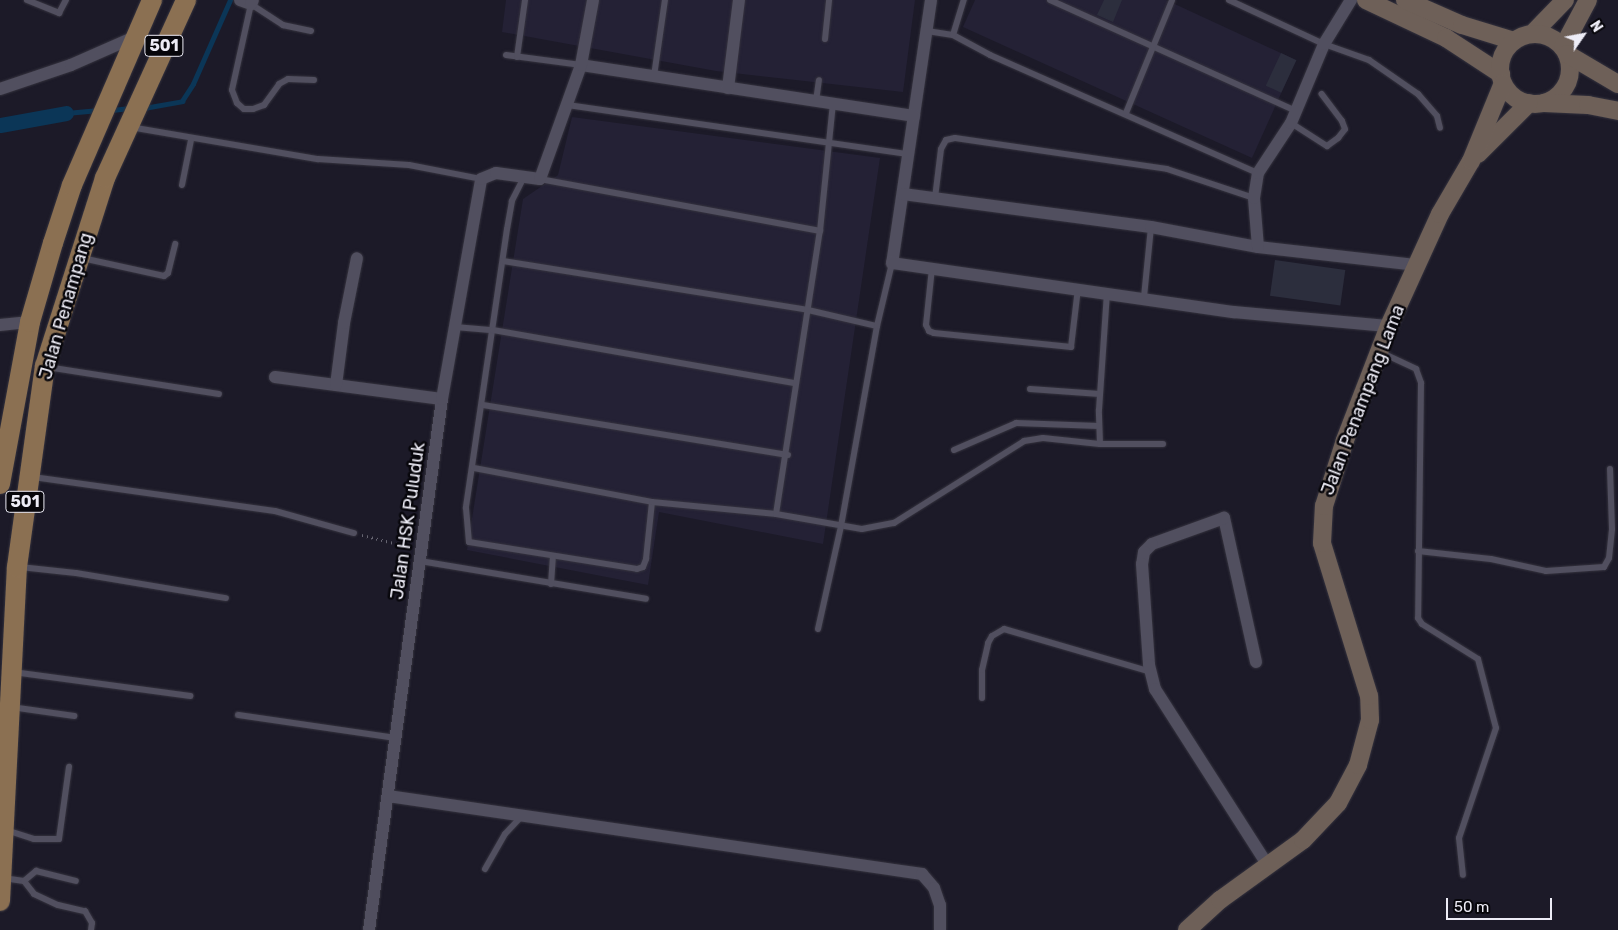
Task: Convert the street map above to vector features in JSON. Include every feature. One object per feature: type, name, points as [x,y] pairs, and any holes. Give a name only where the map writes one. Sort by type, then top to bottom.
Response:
[{"type":"main road","name":"Jalan Penampang","points":[[0,484],[3,447],[30,322],[72,185],[114,90],[120,54],[137,36],[152,0]]},
{"type":"main road","name":"Jalan Penampang","points":[[0,901],[3,878],[2,821],[7,786],[17,566],[46,366],[78,257],[128,122],[186,0]]},
{"type":"main road","points":[[1366,0],[1446,38],[1502,78],[1514,96],[1536,103],[1588,105],[1618,111]]},
{"type":"main road","points":[[1405,0],[1462,25],[1514,41]]},
{"type":"main road","points":[[1502,78],[1503,56],[1514,41],[1533,33],[1565,0]]},
{"type":"main road","points":[[1536,103],[1558,96],[1567,84],[1570,74],[1565,50],[1588,0]]},
{"type":"main road","points":[[1533,33],[1554,39],[1565,50],[1618,84]]},
{"type":"main road","name":"Jalan Penampang Lama","points":[[1187,930],[1220,900],[1269,867],[1303,840],[1338,803],[1366,744],[1370,720],[1365,675],[1329,570],[1321,524],[1329,486],[1379,352],[1415,265],[1471,161],[1502,78]]},
{"type":"main road","name":"Jalan Penampang Lama","points":[[1471,161],[1536,103]]},
{"type":"street","points":[[481,179],[496,173],[540,179],[582,65],[593,0]]},
{"type":"street","points":[[728,88],[739,0]]},
{"type":"street","points":[[931,0],[892,263],[1144,297],[1234,312],[1390,326]]},
{"type":"street","points":[[1258,247],[1254,198],[1258,173],[1294,117],[1324,44],[1351,0]]},
{"type":"street","points":[[0,89],[120,54]]},
{"type":"street","points":[[582,65],[914,116]]},
{"type":"street","name":"Jalan HSK Puluduk","points":[[369,930],[442,399],[481,179]]},
{"type":"street","points":[[903,194],[1151,227],[1258,247],[1415,265]]},
{"type":"street","points":[[336,385],[344,324],[358,258]]},
{"type":"street","points":[[0,325],[30,322]]},
{"type":"street","points":[[275,377],[442,399]]},
{"type":"street","points":[[1256,662],[1228,526],[1224,518],[1216,518],[1152,544],[1144,552],[1151,672],[1155,689],[1269,867]]},
{"type":"street","points":[[388,796],[922,874],[934,888],[940,905],[940,930]]},
{"type":"lane","points":[[27,0],[59,13],[66,0]]},
{"type":"lane","points":[[517,57],[525,0]]},
{"type":"lane","points":[[654,76],[664,0]]},
{"type":"lane","points":[[825,39],[829,0]]},
{"type":"lane","points":[[953,35],[964,0]]},
{"type":"lane","points":[[1050,0],[1154,45],[1294,117],[1327,146],[1338,138],[1345,129],[1342,121],[1322,94]]},
{"type":"lane","points":[[1126,113],[1172,0]]},
{"type":"lane","points":[[1229,0],[1324,44],[1369,60],[1418,94],[1436,116],[1440,128]]},
{"type":"lane","points":[[311,31],[283,24],[246,1],[232,90],[237,103],[244,109],[253,109],[264,105],[279,84],[288,79],[314,80]]},
{"type":"lane","points":[[927,31],[953,35],[990,55],[1126,113],[1258,173]]},
{"type":"lane","points":[[506,55],[582,65]]},
{"type":"lane","points":[[816,101],[820,80]]},
{"type":"lane","points":[[776,514],[788,455],[795,383],[820,231],[833,103]]},
{"type":"lane","points":[[567,105],[829,141],[909,154]]},
{"type":"lane","points":[[128,122],[191,140],[343,162],[408,165],[481,179]]},
{"type":"lane","points":[[935,198],[941,149],[946,140],[955,138],[1167,169],[1254,198]]},
{"type":"lane","points":[[182,185],[191,140]]},
{"type":"lane","points":[[524,176],[512,201],[502,261],[484,405],[466,508],[469,542],[637,569],[644,567],[651,532],[652,502]]},
{"type":"lane","points":[[540,179],[820,231]]},
{"type":"lane","points":[[1144,297],[1151,227]]},
{"type":"lane","points":[[78,257],[164,276],[168,273],[175,244]]},
{"type":"lane","points":[[502,261],[808,310],[877,326]]},
{"type":"lane","points":[[818,629],[842,526],[877,326],[892,263]]},
{"type":"lane","points":[[932,268],[926,325],[928,331],[934,333],[1071,347],[1078,288]]},
{"type":"lane","points":[[1100,444],[1100,394],[1107,292]]},
{"type":"lane","points":[[455,327],[493,330],[795,383]]},
{"type":"lane","points":[[1379,352],[1416,369],[1422,383],[1418,618],[1422,624],[1478,659],[1496,728],[1459,838],[1463,875]]},
{"type":"lane","points":[[46,366],[219,394]]},
{"type":"lane","points":[[1030,389],[1100,394]]},
{"type":"lane","points":[[484,405],[788,455]]},
{"type":"lane","points":[[954,450],[1016,422],[1099,426]]},
{"type":"lane","points":[[474,468],[652,502],[776,514],[862,529],[894,523],[1024,441],[1043,438],[1100,444],[1163,444]]},
{"type":"lane","points":[[1418,551],[1491,559],[1546,571],[1604,567],[1609,558],[1612,529],[1610,468]]},
{"type":"lane","points":[[30,476],[275,511],[354,533]]},
{"type":"lane","points":[[421,555],[551,584],[646,599]]},
{"type":"lane","points":[[551,584],[553,556]]},
{"type":"lane","points":[[17,566],[76,572],[226,598]]},
{"type":"lane","points":[[982,698],[982,670],[988,643],[992,636],[1004,629],[1151,672]]},
{"type":"lane","points":[[12,672],[190,696]]},
{"type":"lane","points":[[10,707],[74,716]]},
{"type":"lane","points":[[238,714],[396,738]]},
{"type":"lane","points":[[2,821],[34,839],[59,840],[69,767]]},
{"type":"lane","points":[[486,869],[506,834],[522,816]]},
{"type":"lane","points":[[24,881],[36,871],[76,881]]},
{"type":"lane","points":[[3,878],[24,881],[34,894],[58,904],[85,911],[92,922],[91,930]]},
{"type":"path","points":[[354,533],[421,555]]},
{"type":"shaded area","points":[[506,0],[915,0],[903,92],[716,71],[502,32]]},
{"type":"shaded area","points":[[975,0],[1166,0],[1296,60],[1252,158],[963,27]]},
{"type":"shaded area","points":[[572,117],[880,158],[823,544],[659,512],[648,585],[467,550],[523,199],[558,175]]},
{"type":"building","points":[[1104,0],[1122,0],[1113,22],[1097,15]]},
{"type":"building","points":[[1281,53],[1296,60],[1281,93],[1266,86]]},
{"type":"building","points":[[1275,260],[1345,270],[1340,306],[1270,296]]},
{"type":"waterway","points":[[144,108],[182,101],[193,84],[230,0]]},
{"type":"waterway","points":[[112,110],[132,108]]},
{"type":"waterway","points":[[66,113],[99,110]]},
{"type":"waterway","points":[[0,125],[66,113]]}]
